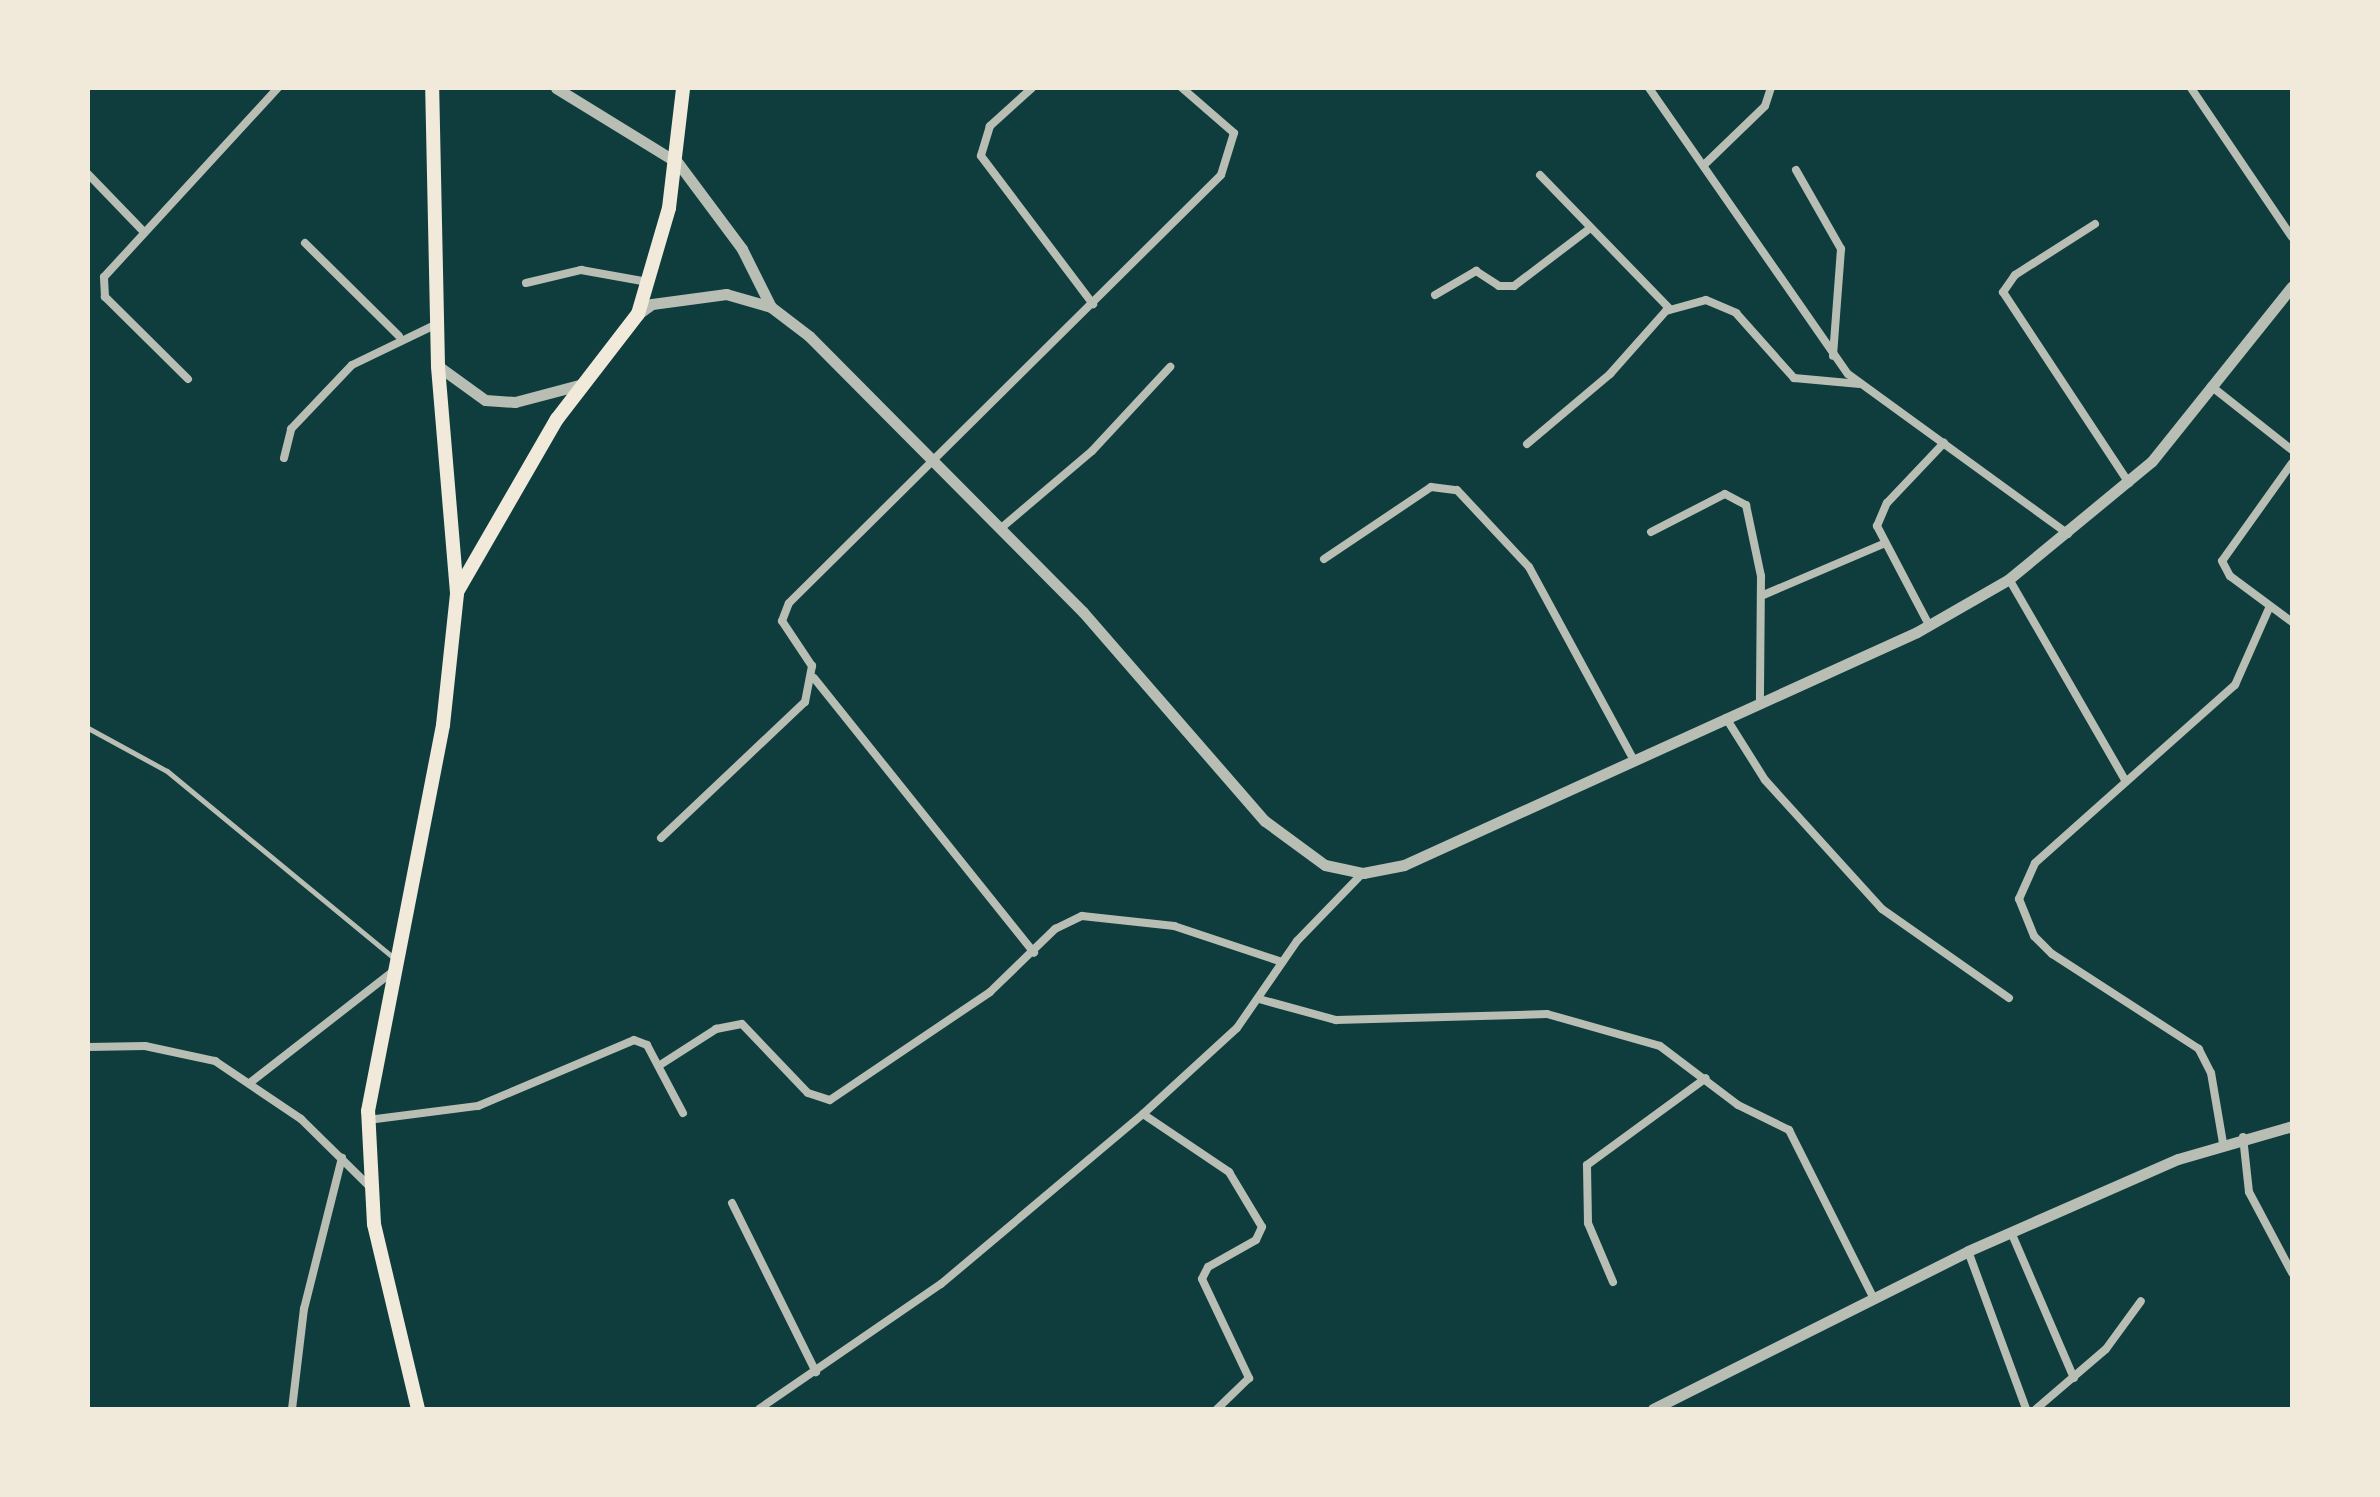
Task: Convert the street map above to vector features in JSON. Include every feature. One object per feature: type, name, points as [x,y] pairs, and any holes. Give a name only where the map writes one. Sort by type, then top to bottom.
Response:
[{"type":"main road","points":[[418,1409],[369,1186],[368,1120],[372,1066],[397,965],[443,725],[457,593],[438,366],[432,88]]},
{"type":"main road","points":[[457,593],[583,384],[638,314],[649,283],[678,163],[683,88]]},
{"type":"street","points":[[188,379],[105,297],[110,265],[278,88]]},
{"type":"street","points":[[556,88],[678,163],[742,249],[771,307],[1000,529],[1265,821],[1325,865],[1363,873],[1404,865],[1760,703],[1929,625],[2009,579],[2069,535],[2129,483],[2292,286]]},
{"type":"street","points":[[1032,88],[990,126],[981,156],[1093,304]]},
{"type":"street","points":[[1034,953],[814,678],[783,613],[936,464],[1230,160],[1234,133],[1182,88]]},
{"type":"street","points":[[1649,88],[1705,164],[1833,356],[1861,384],[2069,535]]},
{"type":"street","points":[[1705,164],[1765,106],[1771,88]]},
{"type":"street","points":[[2191,88],[2292,237]]},
{"type":"street","points":[[1796,170],[1841,249],[1833,356]]},
{"type":"street","points":[[88,174],[142,230]]},
{"type":"street","points":[[1540,175],[1589,229],[1670,309]]},
{"type":"street","points":[[2095,224],[2015,275],[2003,292],[2129,483]]},
{"type":"street","points":[[1435,295],[1476,271],[1499,286],[1514,286],[1589,229]]},
{"type":"street","points":[[305,243],[399,336]]},
{"type":"street","points":[[526,283],[581,270],[649,283]]},
{"type":"street","points":[[638,314],[689,295],[726,294],[771,307]]},
{"type":"street","points":[[1527,444],[1610,374],[1670,309],[1716,301],[1794,378],[1861,384]]},
{"type":"street","points":[[284,458],[285,439],[352,365],[399,336],[437,324]]},
{"type":"street","points":[[438,366],[485,400],[515,402],[583,384]]},
{"type":"street","points":[[1000,529],[1092,451],[1170,367]]},
{"type":"street","points":[[2211,386],[2292,450]]},
{"type":"street","points":[[1929,625],[1883,544],[1877,526],[1887,503],[1944,443]]},
{"type":"street","points":[[2292,463],[2222,561],[2292,622]]},
{"type":"street","points":[[1324,559],[1431,487],[1457,490],[1529,567],[1634,760]]},
{"type":"street","points":[[1651,532],[1725,494],[1739,498],[1756,534],[1761,596],[1760,703]]},
{"type":"street","points":[[1761,596],[1883,544]]},
{"type":"street","points":[[2009,579],[2126,782]]},
{"type":"street","points":[[2223,1143],[2211,1073],[2199,1049],[2052,954],[2020,908],[2035,863],[2235,685],[2270,606]]},
{"type":"street","points":[[661,838],[793,716],[814,678]]},
{"type":"street","points":[[1726,718],[1765,780],[1882,909],[2009,998]]},
{"type":"street","points":[[759,1409],[816,1372],[1014,1228],[1143,1114],[1259,999],[1282,962],[1363,873]]},
{"type":"street","points":[[660,1065],[716,1029],[742,1024],[808,1093],[830,1100],[990,992],[1067,922],[1118,918],[1174,926],[1282,962]]},
{"type":"street","points":[[251,1082],[397,965]]},
{"type":"street","points":[[1259,999],[1336,1020],[1461,1011],[1591,1021],[1660,1046],[1738,1105],[1789,1130],[1873,1297]]},
{"type":"street","points":[[368,1120],[478,1106],[623,1042],[647,1045],[683,1113]]},
{"type":"street","points":[[88,1047],[182,1051],[251,1082],[342,1158],[369,1186]]},
{"type":"street","points":[[1613,1282],[1588,1223],[1587,1165],[1706,1078]]},
{"type":"street","points":[[1143,1114],[1229,1172],[1262,1227],[1256,1240],[1208,1267],[1202,1279],[1249,1378],[1217,1409]]},
{"type":"street","points":[[1653,1409],[1968,1251],[2223,1143],[2292,1126]]},
{"type":"street","points":[[2242,1136],[2249,1192],[2292,1273]]},
{"type":"street","points":[[292,1409],[304,1309],[342,1158]]},
{"type":"street","points":[[732,1203],[816,1372]]},
{"type":"street","points":[[2011,1232],[2074,1378]]},
{"type":"street","points":[[1968,1251],[2026,1409]]},
{"type":"street","points":[[2036,1409],[2074,1378],[2141,1301]]},
{"type":"lane","points":[[88,728],[167,771],[397,965]]}]
